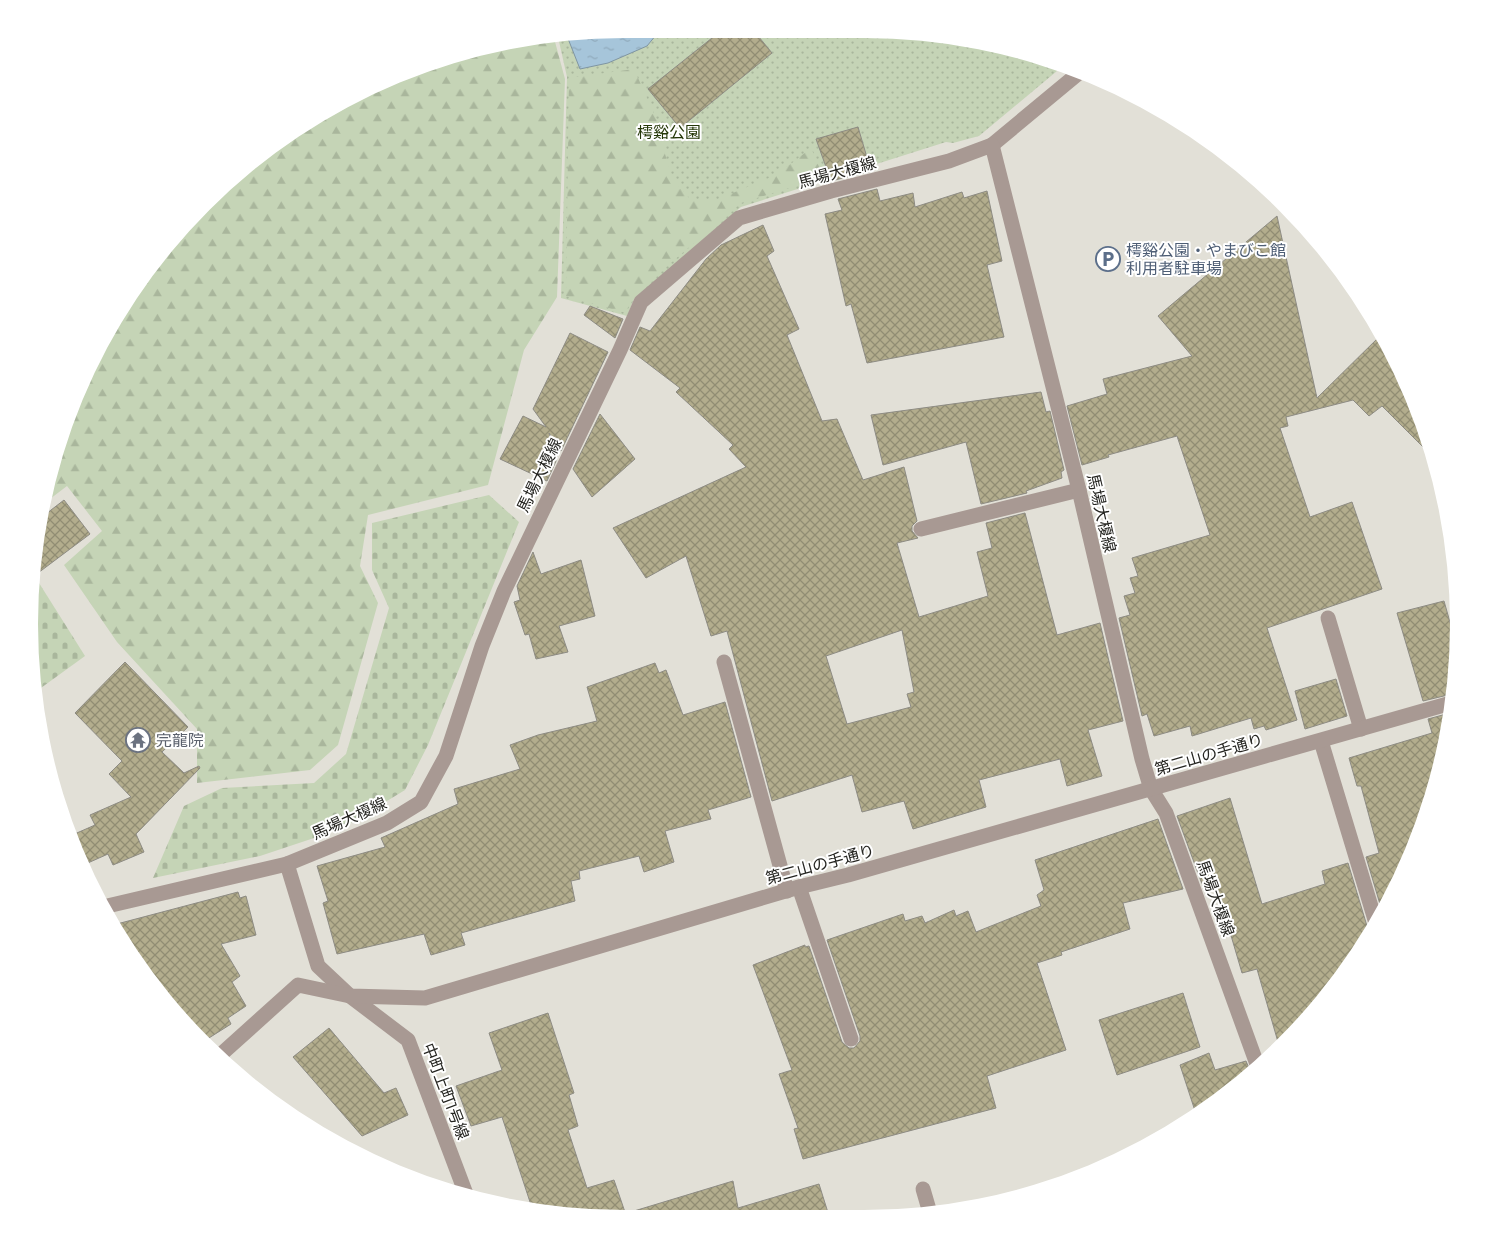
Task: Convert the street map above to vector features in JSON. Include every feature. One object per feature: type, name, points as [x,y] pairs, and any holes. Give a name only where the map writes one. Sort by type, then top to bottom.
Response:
[{"type":"street","points":[[992,145],[1074,77]]},
{"type":"street","name":"馬場大榎線","points":[[110,906],[287,864],[387,823],[421,802],[446,756],[482,646],[504,591],[620,350],[641,302],[739,218],[831,191],[949,161],[992,145],[1079,490],[1142,759],[1151,789],[1166,812],[1256,1061]]},
{"type":"street","points":[[921,528],[1079,490]]},
{"type":"street","points":[[1328,618],[1361,729]]},
{"type":"street","points":[[724,662],[793,889],[851,1039]]},
{"type":"street","name":"第二山の手通り","points":[[223,1052],[298,985],[350,996],[424,998],[793,889],[1444,705]]},
{"type":"street","points":[[1322,741],[1373,914]]},
{"type":"street","name":"中町上町1号線","points":[[287,864],[318,966],[350,996],[408,1040],[464,1188]]},
{"type":"street","points":[[923,1189],[928,1206]]},
{"type":"green space","name":"樗谿公園","points":[[624,38],[902,39],[978,49],[1016,57],[1057,71],[979,136],[953,143],[946,142],[741,207],[634,299],[627,316],[561,298],[567,77],[559,42]]},
{"type":"green space","points":[[555,42],[565,79],[557,297],[524,350],[488,485],[368,515],[360,566],[378,603],[338,745],[310,770],[197,783],[197,729],[117,642],[64,565],[102,531],[67,486],[52,498],[57,472],[82,400],[116,331],[136,298],[183,237],[237,183],[298,136],[365,98],[400,82],[472,57]]},
{"type":"green space","points":[[634,69],[664,136],[665,154],[673,180],[691,200],[716,200],[769,178],[811,148],[824,177],[741,203],[632,296],[626,313],[566,296],[569,78]]},
{"type":"green space","points":[[489,495],[519,522],[428,745],[405,790],[341,829],[260,856],[153,878],[184,806],[222,788],[314,783],[346,754],[389,608],[372,570],[372,523]]},
{"type":"green space","points":[[39,583],[85,656],[42,687],[38,624]]},
{"type":"water","points":[[654,38],[647,46],[608,63],[580,69],[569,41]]},
{"type":"building","points":[[712,38],[760,38],[772,53],[680,128],[648,89]]},
{"type":"building","points":[[858,127],[871,171],[831,181],[816,139]]},
{"type":"building","points":[[877,189],[880,201],[913,193],[915,207],[962,192],[964,198],[987,191],[1002,261],[987,265],[1004,337],[867,363],[851,304],[846,306],[825,214],[842,210],[838,199]]},
{"type":"building","points":[[1277,216],[1317,398],[1376,339],[1406,400],[1423,447],[1382,406],[1369,416],[1353,400],[1286,417],[1288,426],[1280,428],[1310,517],[1352,502],[1382,589],[1267,628],[1297,720],[1266,730],[1264,726],[1254,729],[1251,718],[1192,736],[1190,726],[1154,736],[1147,714],[1142,716],[1119,618],[1130,615],[1124,596],[1135,593],[1130,578],[1138,576],[1132,558],[1210,535],[1177,436],[1108,455],[1109,457],[1082,465],[1067,406],[1107,394],[1103,379],[1192,356],[1158,316]]},
{"type":"building","points":[[763,225],[774,251],[767,256],[799,329],[787,335],[822,421],[837,419],[863,480],[904,467],[917,521],[912,526],[912,531],[918,538],[897,543],[919,617],[988,596],[977,552],[992,548],[986,523],[1025,513],[1057,635],[1100,623],[1123,721],[1088,730],[1102,776],[1067,786],[1060,759],[979,780],[986,807],[913,829],[904,801],[862,812],[852,775],[772,801],[727,631],[711,636],[686,556],[646,578],[613,528],[746,467],[729,449],[733,445],[676,392],[680,388],[630,350],[640,327],[650,331],[706,259],[721,245]],"holes":[[[902,630],[914,692],[907,694],[911,707],[847,724],[826,656]]]},
{"type":"building","points":[[590,306],[623,319],[615,338],[584,315]]},
{"type":"building","points":[[570,333],[608,352],[561,451],[549,433],[556,461],[547,481],[500,459],[523,416],[546,427],[533,409]]},
{"type":"building","points":[[1041,392],[1046,412],[1050,411],[1064,470],[1061,472],[1062,478],[1026,491],[1027,493],[981,504],[966,442],[883,465],[871,415]]},
{"type":"building","points":[[600,414],[635,459],[592,497],[573,469]]},
{"type":"building","points":[[64,500],[90,534],[41,571],[43,547],[49,512]]},
{"type":"building","points":[[533,552],[541,574],[581,560],[595,616],[559,626],[568,652],[536,659],[529,634],[525,635],[514,602],[520,600],[517,586]]},
{"type":"building","points":[[1444,601],[1450,624],[1446,696],[1423,701],[1397,613]]},
{"type":"building","name":"完龍院","points":[[125,662],[188,727],[162,752],[184,773],[199,766],[200,768],[136,834],[144,852],[113,865],[108,854],[89,863],[76,833],[95,825],[90,815],[131,797],[109,774],[122,761],[75,713]]},
{"type":"building","points":[[655,663],[659,673],[666,670],[683,715],[725,702],[751,797],[708,810],[711,819],[665,831],[674,862],[644,872],[639,856],[579,871],[580,879],[571,881],[575,901],[461,933],[465,945],[431,955],[424,934],[337,954],[323,903],[328,901],[317,866],[385,847],[381,838],[458,804],[454,789],[520,769],[510,745],[538,735],[597,721],[587,687]]},
{"type":"building","points":[[1336,679],[1347,716],[1305,729],[1295,691]]},
{"type":"building","points":[[1443,715],[1431,776],[1406,848],[1380,903],[1366,857],[1379,853],[1361,786],[1357,786],[1349,758],[1432,733],[1428,719]]},
{"type":"building","points":[[1230,798],[1262,904],[1325,884],[1322,871],[1348,863],[1367,925],[1352,950],[1329,981],[1305,1011],[1278,1040],[1257,969],[1242,973],[1215,881],[1202,884],[1177,816]]},
{"type":"building","points":[[1158,819],[1183,889],[1123,903],[1130,929],[1061,952],[1062,955],[1037,963],[1066,1050],[987,1076],[996,1108],[803,1159],[794,1129],[798,1128],[779,1074],[792,1070],[753,965],[805,945],[805,947],[809,946],[842,1042],[849,1048],[854,1048],[860,1041],[860,1036],[827,940],[903,914],[905,921],[922,916],[925,923],[954,910],[956,916],[968,911],[976,932],[1041,906],[1037,895],[1044,890],[1035,860]]},
{"type":"building","points":[[238,892],[240,898],[246,896],[256,935],[221,944],[240,976],[232,982],[246,1006],[228,1018],[231,1024],[208,1038],[159,981],[136,950],[120,923]]},
{"type":"building","points":[[1183,993],[1200,1047],[1117,1075],[1099,1020]]},
{"type":"building","points":[[548,1013],[574,1093],[569,1095],[578,1126],[568,1130],[587,1188],[614,1180],[624,1210],[586,1209],[530,1202],[502,1117],[471,1126],[456,1086],[502,1070],[489,1033]]},
{"type":"building","points":[[329,1028],[384,1093],[396,1088],[408,1115],[362,1136],[293,1057]]},
{"type":"building","points":[[1209,1053],[1215,1070],[1246,1061],[1248,1067],[1194,1109],[1180,1065]]},
{"type":"building","points":[[733,1181],[738,1208],[819,1184],[827,1210],[637,1210]]},
{"type":"place","name":"樗谿公園・やまびこ館 利用者駐車場","points":[[1108,259]]},
{"type":"place","name":"完龍院","points":[[138,740]]}]
